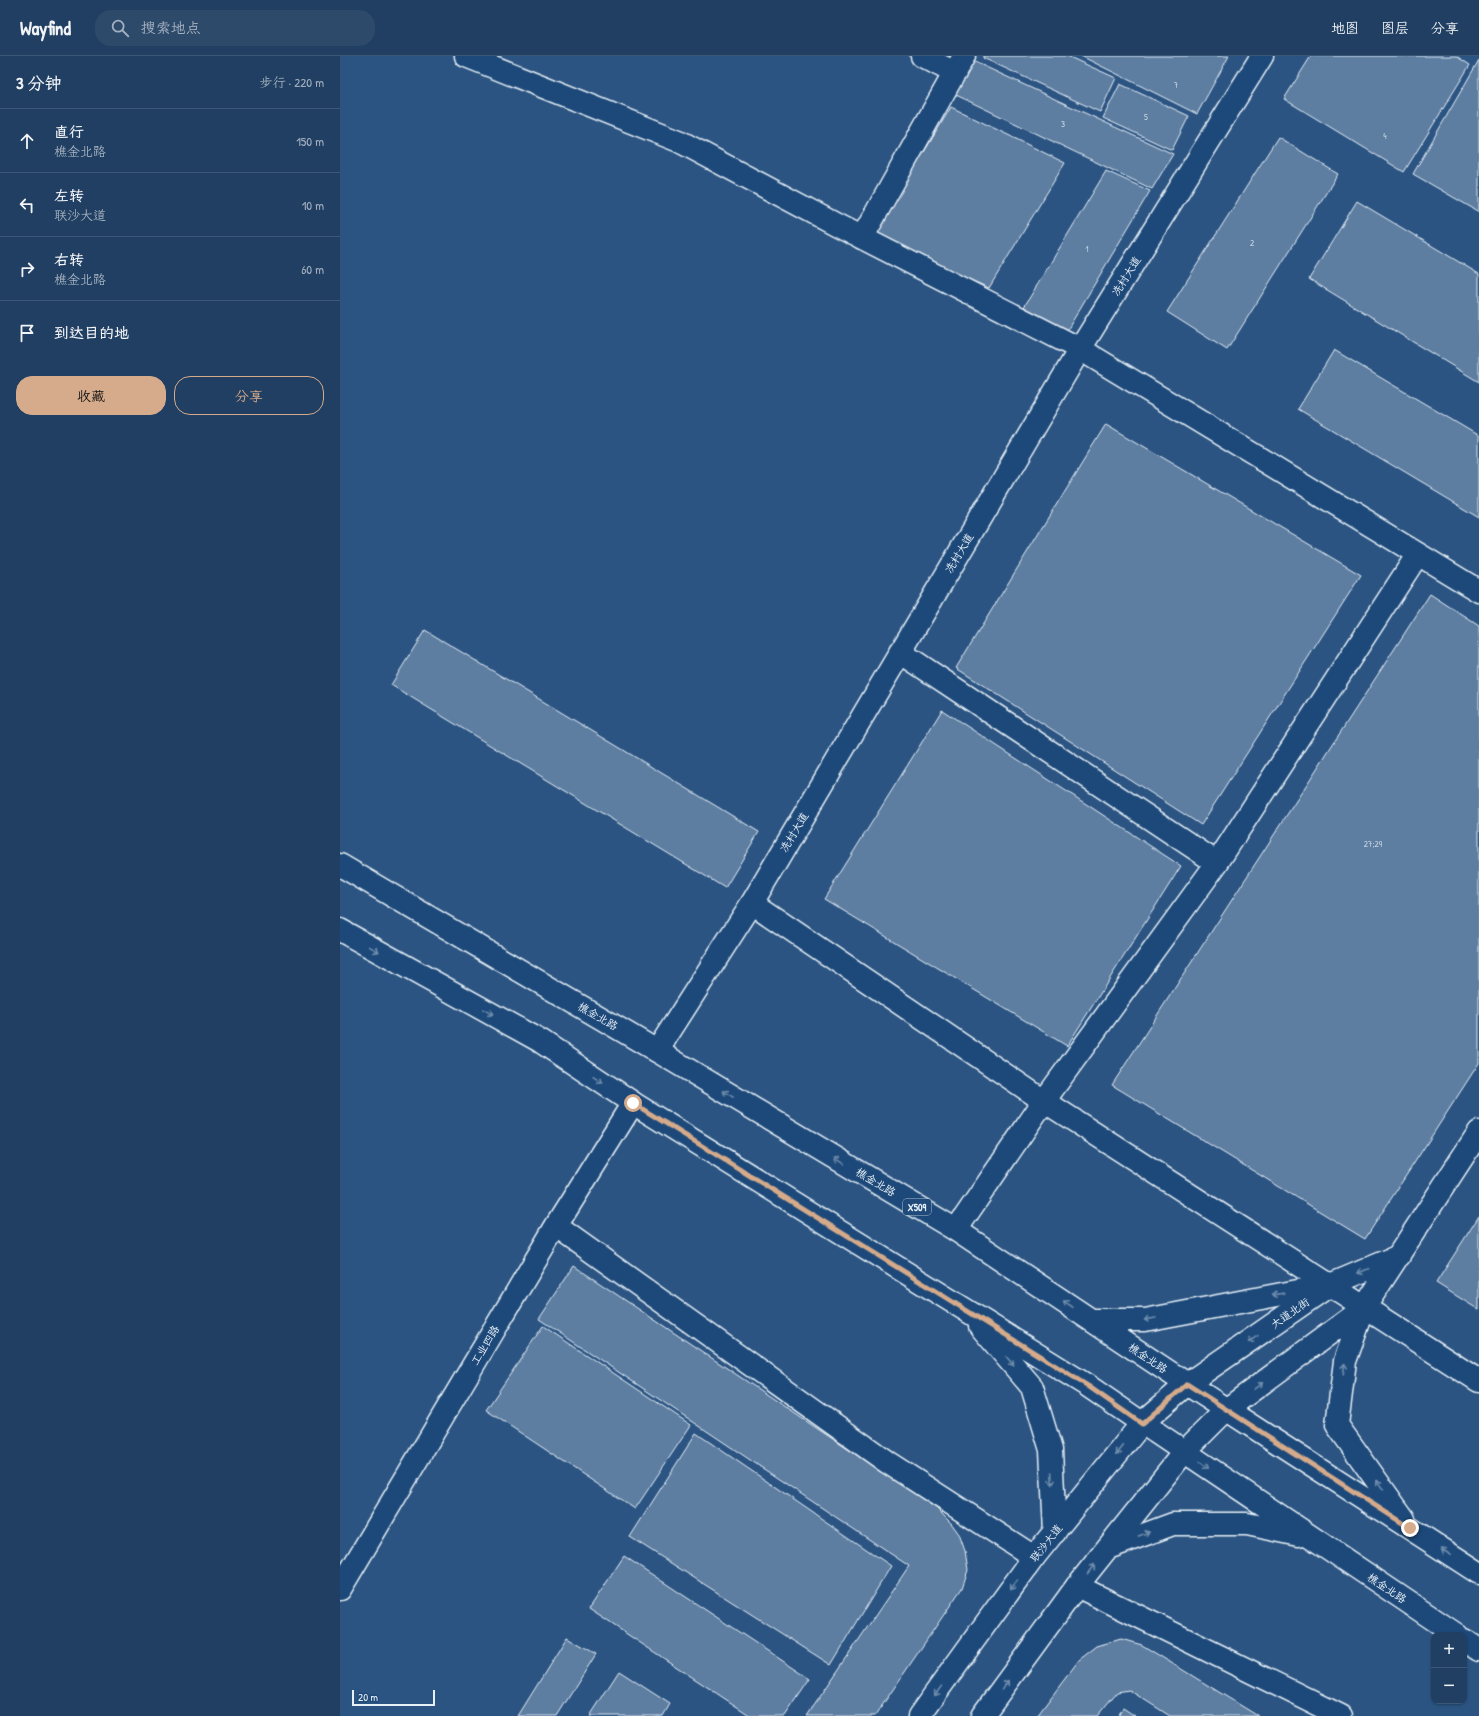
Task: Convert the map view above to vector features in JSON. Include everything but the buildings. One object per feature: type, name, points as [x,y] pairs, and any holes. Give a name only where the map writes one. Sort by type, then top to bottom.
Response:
[{"type":"street","points":[[466,56],[679,141],[862,238],[1080,349],[1479,591]]},
{"type":"street","points":[[862,238],[960,64],[922,56]]},
{"type":"street","name":"冼村大道","points":[[657,1051],[752,903],[1080,349],[1262,56]]},
{"type":"street","points":[[956,1230],[1044,1101],[1217,863],[1418,554]]},
{"type":"street","points":[[900,652],[1217,863]]},
{"type":"street","name":"樵金北路","points":[[340,865],[657,1051],[956,1230],[1187,1384],[1479,1573]]},
{"type":"street","points":[[752,903],[1044,1101],[1479,1381]]},
{"type":"street","name":"樵金北路","points":[[340,930],[540,1041],[633,1103],[1088,1386],[1142,1424],[1453,1632]]},
{"type":"street","name":"工业四路","points":[[340,1589],[556,1226],[633,1103]]},
{"type":"street","points":[[1410,1528],[1337,1425],[1345,1361],[1364,1308],[1479,1132]]},
{"type":"street","points":[[556,1226],[887,1462],[1034,1557]]},
{"type":"street","name":"大道北街","points":[[1187,1384],[1330,1285],[1399,1256]]},
{"type":"street","points":[[1091,1320],[1145,1320],[1330,1285]]},
{"type":"street","points":[[982,1716],[1077,1586],[1184,1452],[1227,1409],[1364,1308]]},
{"type":"street","points":[[966,1310],[1032,1387],[1051,1450],[1055,1532]]},
{"type":"street","name":"联沙大道","points":[[919,1716],[1034,1557],[1142,1424],[1187,1384]]},
{"type":"street","points":[[1108,1548],[1173,1524],[1247,1524],[1311,1537]]},
{"type":"street","points":[[1077,1586],[1341,1716]]},
{"type":"street","points":[[1467,1642],[1479,1650]]},
{"type":"route","points":[[633,1103],[1088,1386],[1142,1424],[1187,1384],[1410,1528]]}]
